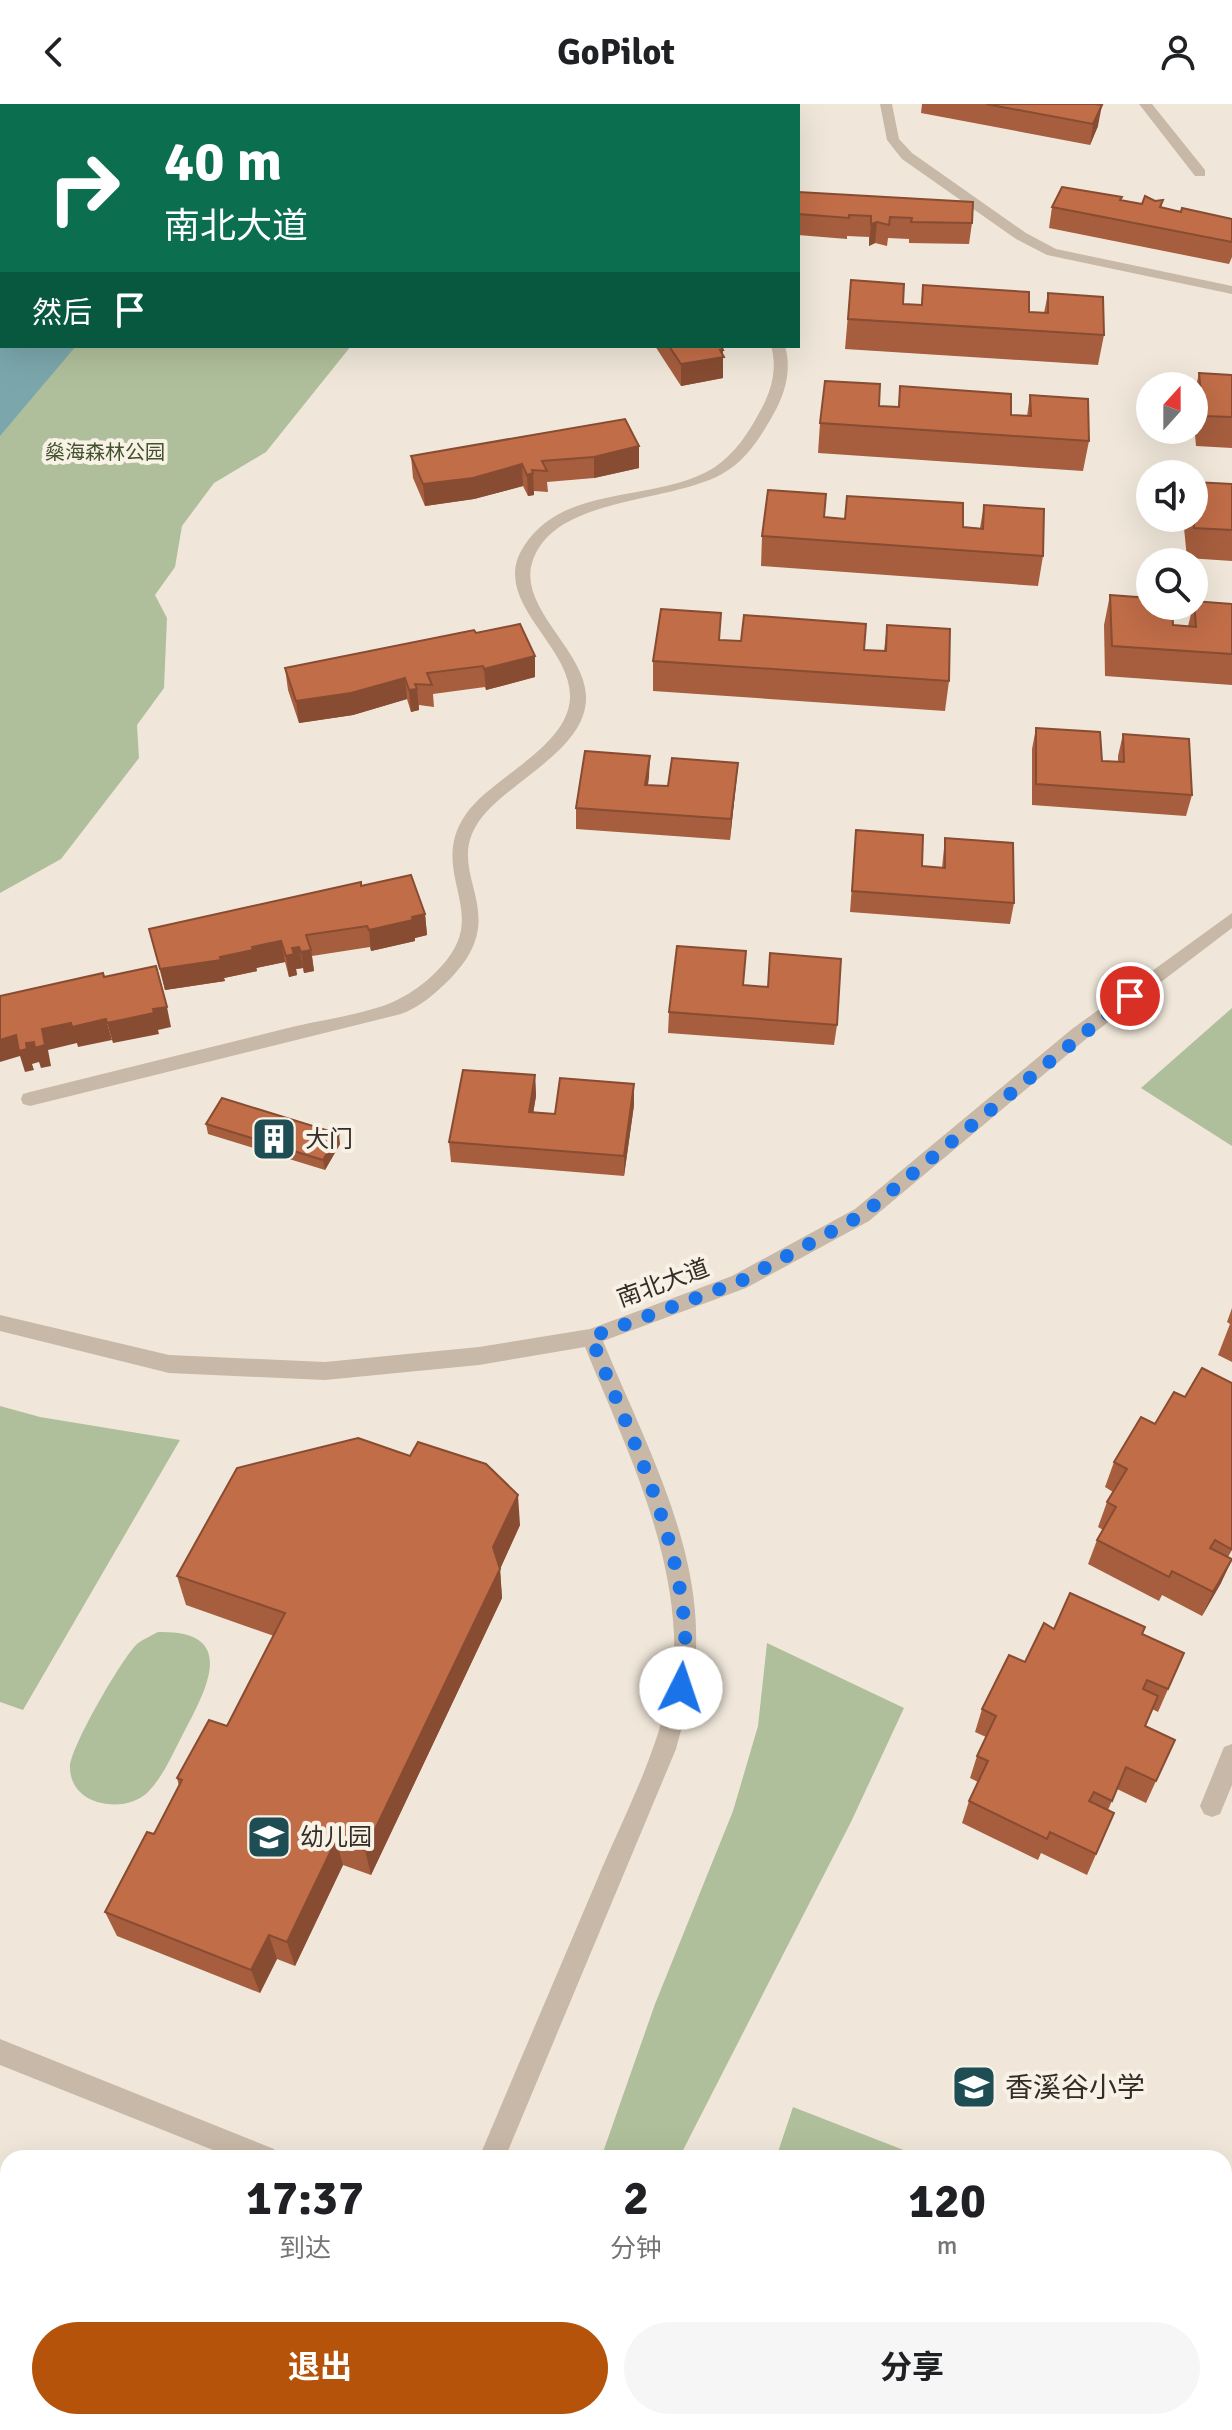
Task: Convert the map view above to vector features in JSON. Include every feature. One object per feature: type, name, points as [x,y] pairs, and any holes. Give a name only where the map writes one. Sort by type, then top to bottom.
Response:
[{"type":"street","points":[[886,104],[893,140],[907,156],[1035,245],[1070,257],[1232,290]]},
{"type":"street","points":[[1145,104],[1200,173]]},
{"type":"street","points":[[30,1099],[388,1011],[429,989],[449,970],[463,950],[469,931],[471,911],[457,862],[466,829],[499,788],[556,741],[569,726],[578,700],[570,671],[523,584],[528,551],[537,537],[569,515],[703,480],[737,459],[758,435],[781,379],[782,357],[779,348]]},
{"type":"street","name":"南北大道","points":[[0,1323],[169,1364],[325,1371],[479,1356],[591,1337],[739,1282],[862,1215],[1079,1034],[1232,919]]},
{"type":"street","points":[[495,2150],[664,1749],[681,1688],[685,1635],[677,1572],[658,1506],[591,1337]]},
{"type":"street","points":[[1212,1806],[1232,1755]]},
{"type":"street","points":[[0,2052],[245,2150]]},
{"type":"green space","name":"燊海森林公园","points":[[0,348],[349,348],[266,452],[214,483],[182,526],[175,567],[155,595],[167,618],[164,688],[137,725],[139,758],[61,859],[0,893]]},
{"type":"green space","points":[[1232,1008],[1232,1146],[1141,1088]]},
{"type":"green space","points":[[0,1406],[40,1417],[180,1440],[23,1710],[0,1702]]},
{"type":"green space","points":[[158,1632],[184,1634],[200,1641],[208,1652],[210,1666],[207,1682],[164,1771],[146,1794],[122,1804],[95,1801],[75,1785],[71,1777],[72,1757],[87,1723],[120,1666],[137,1644]]},
{"type":"green space","points":[[767,1643],[904,1708],[851,1822],[683,2150],[604,2150],[655,2004],[733,1811],[758,1726]]},
{"type":"green space","points":[[793,2107],[903,2150],[779,2150]]},
{"type":"water","points":[[0,348],[74,348],[0,436]]},
{"type":"building","points":[[986,104],[1095,104],[1102,105],[1093,124]]},
{"type":"building","points":[[1062,187],[1122,197],[1120,200],[1142,204],[1145,196],[1155,201],[1163,200],[1160,207],[1181,212],[1182,208],[1232,219],[1232,242],[1052,207]]},
{"type":"building","points":[[800,192],[973,202],[972,223],[911,222],[912,218],[890,217],[889,225],[871,224],[871,216],[849,215],[849,218],[800,214]]},
{"type":"building","points":[[851,280],[904,284],[903,304],[922,305],[923,285],[1029,292],[1029,312],[1048,313],[1048,293],[1103,297],[1104,335],[848,319]]},
{"type":"building","points":[[670,348],[723,350],[720,350],[724,357],[681,364]]},
{"type":"building","points":[[1208,374],[1232,375],[1232,417],[1208,416]]},
{"type":"building","points":[[825,381],[880,384],[879,406],[899,407],[900,386],[1011,394],[1011,415],[1031,416],[1030,395],[1088,399],[1089,441],[820,423]]},
{"type":"building","points":[[625,419],[639,446],[594,457],[542,461],[547,471],[532,470],[533,473],[527,475],[522,464],[473,478],[423,484],[411,456]]},
{"type":"building","points":[[1208,483],[1232,484],[1232,530],[1208,529]]},
{"type":"building","points":[[768,490],[826,494],[824,517],[845,519],[847,496],[963,503],[963,527],[983,529],[984,505],[1044,509],[1043,556],[762,536]]},
{"type":"building","points":[[1110,595],[1136,597],[1136,620],[1173,620],[1173,625],[1196,627],[1195,620],[1208,620],[1208,602],[1232,604],[1232,654],[1112,646]]},
{"type":"building","points":[[661,609],[721,613],[719,640],[741,641],[744,615],[866,624],[864,650],[886,651],[887,625],[950,629],[949,681],[653,661]]},
{"type":"building","points":[[520,624],[535,656],[484,669],[483,666],[427,673],[432,685],[415,684],[417,689],[409,690],[405,678],[351,693],[296,701],[285,668],[474,630],[476,633]]},
{"type":"building","points":[[1036,728],[1100,732],[1102,761],[1124,762],[1123,734],[1189,739],[1192,795],[1036,784]]},
{"type":"building","points":[[585,751],[650,756],[645,785],[668,786],[672,758],[738,763],[731,819],[576,808]]},
{"type":"building","points":[[856,830],[923,835],[922,866],[945,868],[945,838],[1013,843],[1014,903],[852,891]]},
{"type":"building","points":[[411,875],[425,914],[412,917],[413,920],[369,930],[367,926],[306,935],[311,950],[301,952],[299,947],[292,948],[294,954],[286,956],[281,941],[220,957],[221,960],[160,969],[149,929],[361,882],[361,886]]},
{"type":"building","points":[[677,946],[746,951],[743,985],[768,987],[770,953],[841,959],[837,1025],[669,1012]]},
{"type":"building","points":[[156,966],[167,1007],[153,1009],[154,1013],[107,1023],[106,1019],[72,1027],[71,1023],[42,1029],[45,1045],[35,1048],[34,1042],[26,1043],[27,1049],[19,1051],[16,1035],[0,1040],[0,996],[103,973],[104,977]]},
{"type":"building","points":[[463,1070],[535,1075],[529,1112],[555,1114],[560,1078],[634,1084],[624,1156],[449,1142]]},
{"type":"building","name":"大门","points":[[222,1098],[339,1134],[323,1160],[206,1124]]},
{"type":"building","points":[[1202,1368],[1232,1383],[1232,1546],[1231,1549],[1215,1540],[1210,1548],[1232,1559],[1213,1592],[1172,1571],[1169,1577],[1097,1540],[1116,1507],[1107,1502],[1127,1469],[1114,1462],[1141,1417],[1155,1424],[1174,1392],[1185,1397]]},
{"type":"building","points":[[358,1438],[410,1456],[418,1442],[486,1464],[518,1495],[493,1547],[500,1569],[365,1850],[336,1840],[287,1942],[269,1935],[251,1970],[105,1912],[147,1832],[154,1834],[182,1780],[177,1778],[209,1720],[227,1726],[285,1613],[177,1576],[237,1468]]},
{"type":"building","points":[[1070,1593],[1145,1627],[1142,1634],[1184,1653],[1168,1689],[1147,1680],[1143,1689],[1158,1696],[1145,1726],[1175,1740],[1156,1781],[1126,1767],[1112,1801],[1094,1792],[1089,1801],[1114,1813],[1096,1854],[1050,1832],[1047,1839],[969,1801],[988,1761],[977,1756],[996,1716],[982,1709],[1009,1655],[1025,1662],[1044,1623],[1054,1629]]},
{"type":"place","name":"大门","points":[[274,1139]]},
{"type":"place","name":"幼儿园","points":[[269,1837]]},
{"type":"place","name":"香溪谷小学","points":[[974,2087]]},
{"type":"route","points":[[681,1688],[685,1635],[677,1572],[658,1506],[591,1337],[739,1282],[862,1215],[1079,1034],[1130,996]]}]
